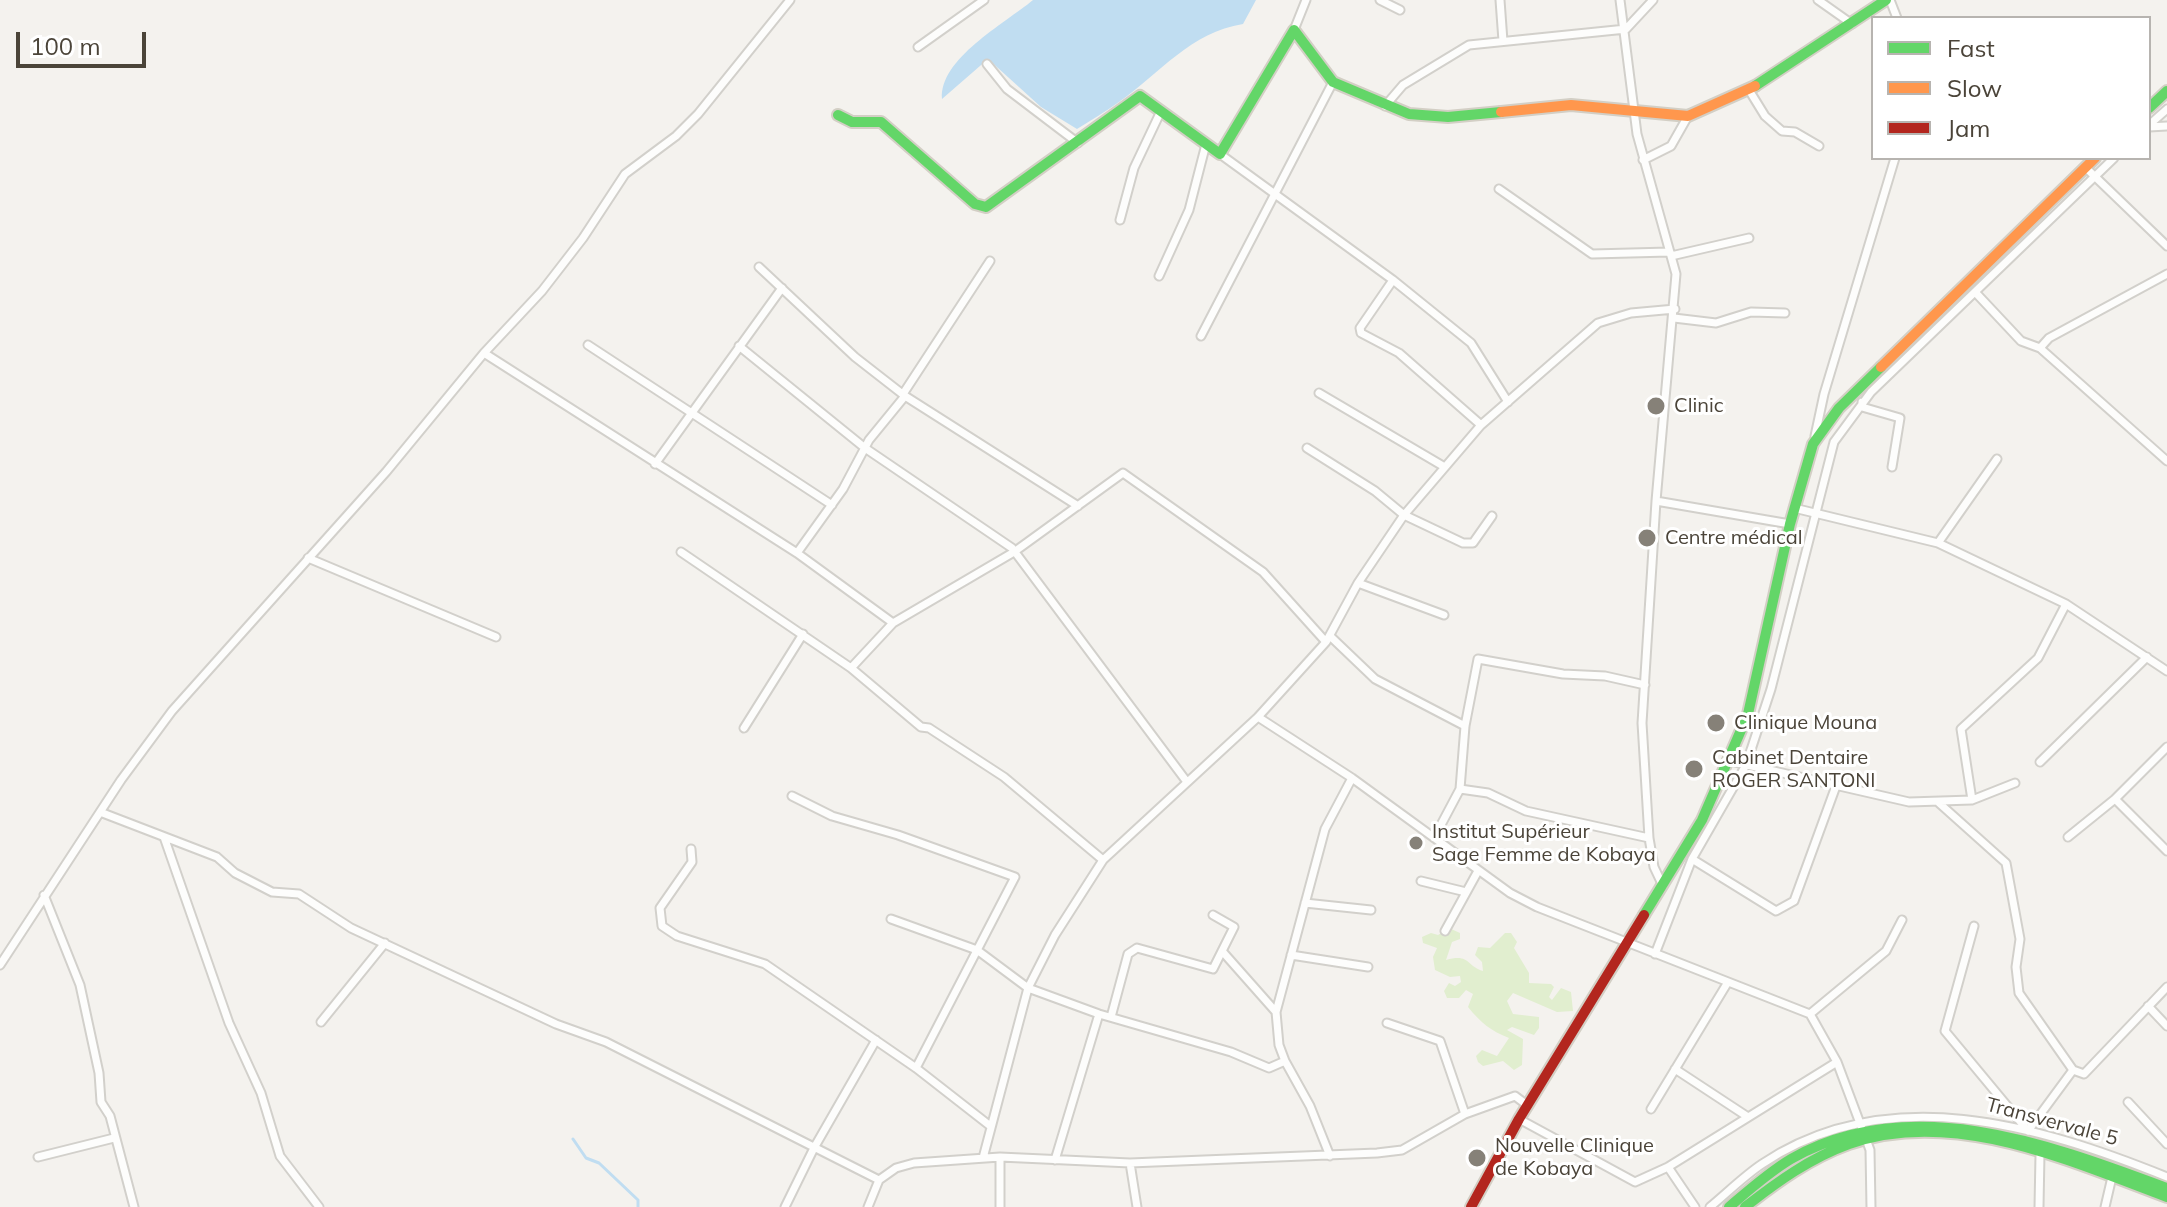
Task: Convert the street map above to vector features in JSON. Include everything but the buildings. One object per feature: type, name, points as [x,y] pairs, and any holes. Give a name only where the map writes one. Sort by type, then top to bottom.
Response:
[{"type":"main road","points":[[838,115],[852,122],[881,122],[975,204],[986,207],[1078,143],[1136,97],[1145,98],[1220,154],[1294,30],[1333,82],[1409,114],[1448,117],[1571,105],[1688,116],[1749,90],[1888,0]]},
{"type":"main road","points":[[2151,106],[2167,91]]},
{"type":"main road","points":[[1471,1207],[1527,1105],[1702,820],[1730,761],[1748,714],[1790,524],[1813,444],[1839,408],[1867,388],[2093,160]]},
{"type":"main road","name":"Transvervale 5","points":[[1729,1207],[1765,1176],[1802,1153],[1861,1131],[1947,1124],[2007,1135],[2167,1188]]},
{"type":"main road","name":"Transvervale 5","points":[[1745,1207],[1785,1175],[1861,1131],[1895,1135],[1952,1135],[2040,1154],[2167,1197]]},
{"type":"street","points":[[0,965],[100,812],[172,711],[436,415],[484,353],[563,266],[625,174],[676,136],[698,114],[790,0]]},
{"type":"street","points":[[918,47],[984,0]]},
{"type":"street","points":[[1294,30],[1306,0]]},
{"type":"street","points":[[1380,0],[1400,10]]},
{"type":"street","points":[[1500,0],[1503,41]]},
{"type":"street","points":[[1620,0],[1643,160],[1676,274],[1656,501],[1642,723],[1649,838],[1654,867],[1663,886]]},
{"type":"street","points":[[1385,106],[1403,85],[1469,45],[1626,29],[1653,0]]},
{"type":"street","points":[[1818,0],[1853,25]]},
{"type":"street","points":[[987,64],[1007,89],[1078,143]]},
{"type":"street","points":[[1201,336],[1333,82]]},
{"type":"street","points":[[1749,90],[1765,116],[1782,131],[1795,132],[1819,146]]},
{"type":"street","points":[[2151,124],[2167,109]]},
{"type":"street","points":[[1120,220],[1134,168],[1161,111]]},
{"type":"street","points":[[1643,160],[1671,146],[1688,116]]},
{"type":"street","points":[[1159,276],[1189,210],[1206,144]]},
{"type":"street","points":[[1220,154],[1393,280],[1471,343],[1508,402]]},
{"type":"street","points":[[1813,444],[1824,394],[1894,160]]},
{"type":"street","points":[[1655,954],[1692,859],[1746,765],[1771,689],[1834,442],[1862,401],[1867,388],[1975,292],[2112,160]]},
{"type":"street","points":[[2085,167],[2167,246]]},
{"type":"street","points":[[1499,189],[1592,254],[1670,254],[1749,238]]},
{"type":"street","points":[[2039,211],[2048,221]]},
{"type":"street","points":[[797,553],[832,505],[865,448],[904,395],[990,261]]},
{"type":"street","points":[[759,267],[855,357],[904,395],[1078,506]]},
{"type":"street","points":[[2040,348],[2049,338],[2167,274]]},
{"type":"street","points":[[1393,280],[1360,328],[1361,333],[1399,353],[1481,425]]},
{"type":"street","points":[[655,464],[782,288]]},
{"type":"street","points":[[1975,292],[2021,341],[2040,348],[2167,461]]},
{"type":"street","points":[[983,1158],[989,1125],[1028,988],[1055,935],[1103,860],[1258,717],[1328,639],[1358,583],[1404,515],[1481,425],[1598,323],[1631,313],[1674,314],[1716,323],[1751,312],[1785,313]]},
{"type":"street","points":[[588,345],[832,505]]},
{"type":"street","points":[[739,346],[865,448],[1014,552],[1187,782]]},
{"type":"street","points":[[484,353],[797,553],[893,623]]},
{"type":"street","points":[[1319,393],[1443,466]]},
{"type":"street","points":[[1862,401],[1862,407],[1900,418],[1892,467]]},
{"type":"street","points":[[1307,448],[1375,491],[1404,515],[1463,543],[1473,543],[1492,516]]},
{"type":"street","points":[[1938,543],[1997,459]]},
{"type":"street","points":[[851,668],[893,623],[1014,552],[1123,473],[1263,572],[1328,639],[1375,679],[1465,726]]},
{"type":"street","points":[[1656,501],[1790,524]]},
{"type":"street","points":[[1794,508],[1938,543],[2066,604],[2167,671]]},
{"type":"street","points":[[681,552],[744,598],[764,606],[851,668],[921,727],[929,728],[1004,777],[1103,860]]},
{"type":"street","points":[[308,558],[496,637]]},
{"type":"street","points":[[1358,583],[1444,615]]},
{"type":"street","points":[[1972,800],[1961,729],[2038,658],[2066,604]]},
{"type":"street","points":[[744,728],[803,634]]},
{"type":"street","points":[[2040,762],[2147,657]]},
{"type":"street","points":[[1434,838],[1460,789],[1465,726],[1478,659],[1563,674],[1605,676],[1645,685]]},
{"type":"street","points":[[1258,717],[1352,778],[1478,871],[1537,907],[1810,1014],[1837,1062],[1870,1150],[1871,1207]]},
{"type":"street","points":[[2068,837],[2115,799],[2167,747]]},
{"type":"street","points":[[1730,761],[1909,802],[1972,800],[2015,783]]},
{"type":"street","points":[[1330,1156],[1310,1106],[1279,1045],[1276,1012],[1325,829],[1352,778]]},
{"type":"street","points":[[1692,859],[1776,911],[1794,901],[1836,786]]},
{"type":"street","points":[[1460,789],[1488,793],[1526,811],[1550,818],[1649,838]]},
{"type":"street","points":[[792,796],[832,816],[1015,877],[916,1068]]},
{"type":"street","points":[[2115,799],[2167,851]]},
{"type":"street","points":[[1939,803],[2006,863],[2020,939],[2016,967],[2019,993],[2073,1070],[2084,1074],[2167,987]]},
{"type":"street","points":[[100,812],[217,857],[235,873],[272,892],[299,894],[351,928],[556,1024],[606,1042],[879,1180]]},
{"type":"street","points":[[164,837],[229,1023],[261,1093],[280,1156],[319,1207]]},
{"type":"street","points":[[691,849],[692,862],[660,908],[662,926],[677,936],[765,964],[916,1068],[989,1125]]},
{"type":"street","points":[[1445,931],[1478,871]]},
{"type":"street","points":[[1421,881],[1466,892]]},
{"type":"street","points":[[44,895],[80,985],[99,1073],[101,1102],[110,1116],[134,1207]]},
{"type":"street","points":[[1305,903],[1371,910]]},
{"type":"street","points":[[1111,1017],[1128,954],[1137,948],[1213,969],[1234,927],[1213,915]]},
{"type":"street","points":[[891,919],[977,950],[1028,988],[1099,1014],[1231,1052],[1269,1068],[1285,1061]]},
{"type":"street","points":[[1810,1014],[1886,951],[1902,920]]},
{"type":"street","points":[[1974,926],[1945,1031],[2028,1131],[2073,1070]]},
{"type":"street","points":[[321,1022],[385,943]]},
{"type":"street","points":[[1222,951],[1276,1012]]},
{"type":"street","points":[[1291,955],[1368,967]]},
{"type":"street","points":[[1651,1109],[1728,982]]},
{"type":"street","points":[[2148,1006],[2167,1026]]},
{"type":"street","points":[[1055,1160],[1099,1014]]},
{"type":"street","points":[[1387,1023],[1440,1041],[1465,1114]]},
{"type":"street","points":[[785,1207],[814,1148],[876,1040]]},
{"type":"street","points":[[1519,1119],[1635,1182],[1668,1167],[1837,1062]]},
{"type":"street","points":[[1675,1069],[1748,1117]]},
{"type":"street","points":[[868,1207],[879,1180],[896,1168],[914,1163],[1000,1157],[1130,1163],[1330,1156],[1402,1150],[1465,1114],[1515,1096],[1527,1105]]},
{"type":"street","points":[[2128,1102],[2167,1144]]},
{"type":"street","name":"Transvervale 5","points":[[1710,1207],[1762,1164],[1802,1142],[1923,1115],[1972,1119],[2028,1131],[2167,1177]]},
{"type":"street","points":[[38,1157],[114,1138]]},
{"type":"street","points":[[2039,1207],[2040,1154]]},
{"type":"street","points":[[1000,1157],[1000,1207]]},
{"type":"street","points":[[1130,1163],[1137,1207]]},
{"type":"street","points":[[1668,1167],[1695,1207]]},
{"type":"street","points":[[2105,1207],[2112,1177]]},
{"type":"green space","points":[[1449,928],[1460,933],[1460,939],[1452,942],[1446,960],[1464,959],[1483,971],[1482,962],[1475,955],[1478,947],[1490,948],[1505,933],[1511,933],[1517,942],[1514,948],[1529,973],[1529,983],[1551,984],[1554,987],[1549,997],[1552,1000],[1561,988],[1571,992],[1573,1011],[1557,1012],[1513,993],[1507,1001],[1513,1014],[1539,1017],[1539,1028],[1534,1035],[1512,1027],[1507,1030],[1523,1039],[1522,1065],[1514,1070],[1503,1061],[1483,1066],[1478,1062],[1476,1056],[1482,1050],[1497,1056],[1509,1038],[1487,1026],[1468,1007],[1473,994],[1466,990],[1459,998],[1447,998],[1444,991],[1449,983],[1455,986],[1461,982],[1460,976],[1450,977],[1435,970],[1433,957],[1437,948],[1423,943],[1422,937],[1431,933],[1438,935]]},
{"type":"water","points":[[1033,0],[1256,0],[1243,24],[1207,35],[1119,102],[1077,129],[1041,107],[988,59],[942,99],[944,84],[962,56]]},
{"type":"waterway","points":[[573,1139],[586,1158],[599,1163],[638,1200],[638,1207]]},
{"type":"traffic: fast","points":[[1755,86],[1886,0]]},
{"type":"traffic: fast","points":[[838,115],[852,122],[881,122],[975,204],[986,207],[1140,96],[1220,154],[1294,30],[1333,82],[1409,114],[1448,117],[1501,112]]},
{"type":"traffic: fast","points":[[2151,106],[2167,91]]},
{"type":"traffic: fast","points":[[1644,915],[1702,820],[1748,714],[1790,524],[1813,444],[1839,408],[1881,367]]},
{"type":"traffic: fast","points":[[1729,1207],[1791,1159],[1837,1139],[1884,1129],[1932,1127],[1980,1132],[2028,1142],[2167,1188]]},
{"type":"traffic: fast","points":[[1745,1207],[1794,1171],[1849,1144],[1889,1134],[1929,1132],[1970,1135],[2011,1143],[2091,1168],[2167,1197]]},
{"type":"traffic: slow","points":[[1501,112],[1571,105],[1688,116],[1755,86]]},
{"type":"traffic: slow","points":[[1881,367],[2093,160]]},
{"type":"traffic: jam","points":[[1471,1207],[1519,1119],[1644,915]]},
{"type":"place","name":"Clinic","points":[[1656,406]]},
{"type":"place","name":"Centre médical","points":[[1647,538]]},
{"type":"place","name":"Clinique Mouna","points":[[1716,723]]},
{"type":"place","name":"Cabinet Dentaire ROGER SANTONI","points":[[1694,769]]},
{"type":"place","name":"Institut Supérieur Sage Femme de Kobaya","points":[[1416,843]]},
{"type":"place","name":"Nouvelle Clinique de Kobaya","points":[[1477,1158]]}]
